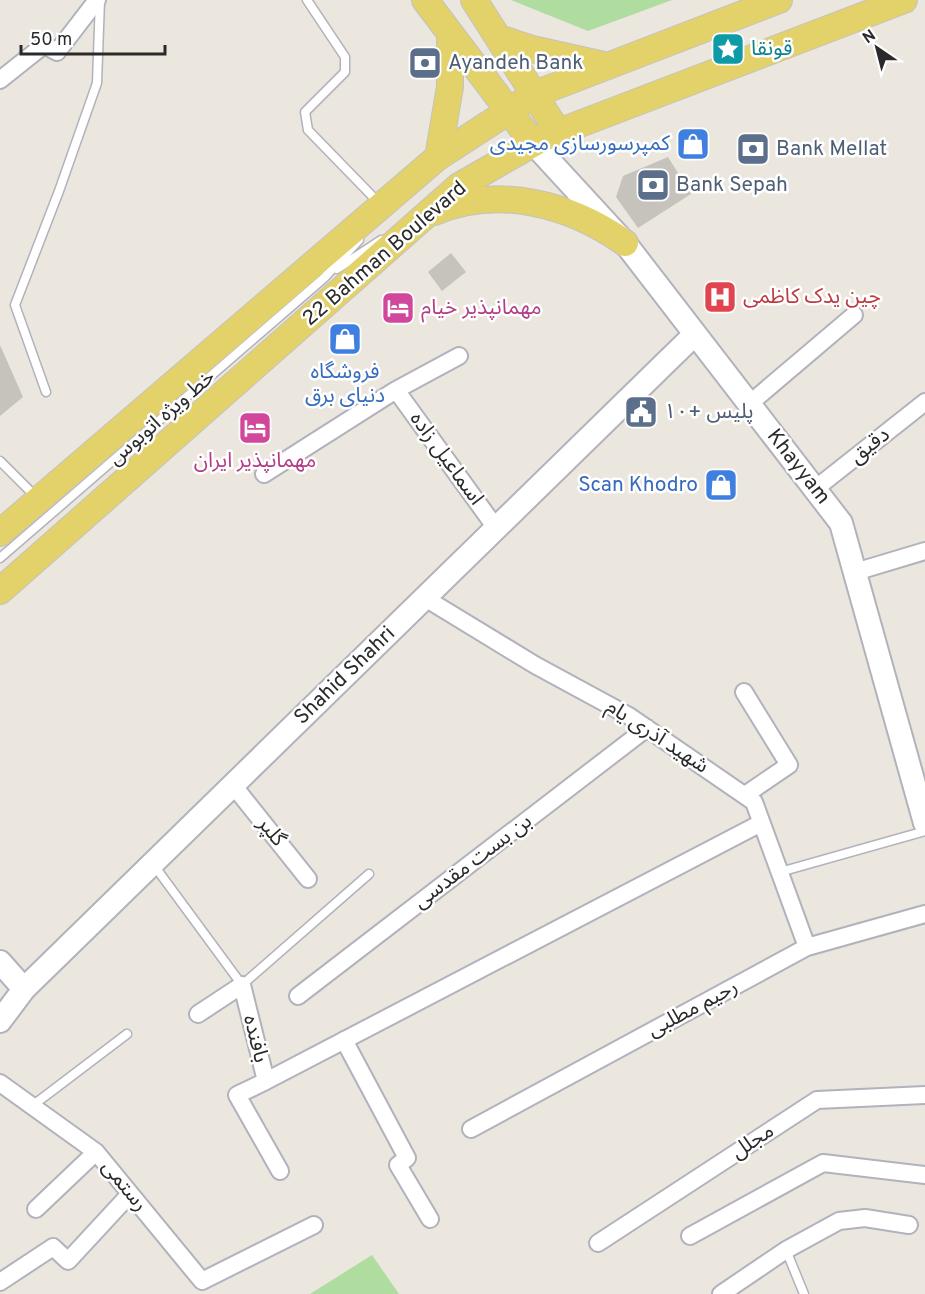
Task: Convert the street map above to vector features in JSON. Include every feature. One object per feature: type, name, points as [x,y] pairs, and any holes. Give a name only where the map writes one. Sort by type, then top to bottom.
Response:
[{"type":"main road","points":[[425,0],[506,111],[533,143]]},
{"type":"main road","points":[[474,0],[558,132]]},
{"type":"main road","points":[[535,94],[779,0]]},
{"type":"main road","name":"22 Bahman Boulevard","points":[[0,591],[459,186],[533,143],[558,132],[904,0]]},
{"type":"main road","points":[[436,159],[450,87],[450,35]]},
{"type":"main road","points":[[498,38],[532,49],[608,66]]},
{"type":"main road","name":"22 Bahman Boulevard","points":[[0,532],[376,216],[436,159],[535,94]]},
{"type":"main road","name":"Khayyam","points":[[533,143],[625,243],[841,523],[925,823]]},
{"type":"main road","points":[[425,216],[445,208],[468,204],[524,200],[543,203],[597,223],[625,243]]},
{"type":"main road","name":"Shahid Shahri","points":[[0,1021],[24,989],[694,335]]},
{"type":"main road","points":[[0,962],[24,989]]},
{"type":"street","points":[[0,80],[44,45],[57,52],[98,0]]},
{"type":"street","points":[[748,405],[854,315]]},
{"type":"street","name":"اسماعیل زاده","points":[[264,474],[396,390],[459,356]]},
{"type":"street","name":"اسماعیل زاده","points":[[396,390],[496,528]]},
{"type":"street","name":"دقیق","points":[[815,489],[925,402]]},
{"type":"street","points":[[855,572],[925,551]]},
{"type":"street","name":"شهید آذری یام","points":[[425,598],[647,728],[754,802],[807,947]]},
{"type":"street","points":[[744,692],[789,765],[745,795]]},
{"type":"street","name":"بن بست مقدسی","points":[[298,996],[647,728]]},
{"type":"street","name":"گلپر","points":[[233,785],[308,879]]},
{"type":"street","points":[[266,1081],[761,823]]},
{"type":"street","name":"رحیم مطلبی","points":[[471,1129],[807,947],[925,914]]},
{"type":"street","name":"بافنده","points":[[198,1014],[242,985],[266,1081],[237,1095],[280,1171]]},
{"type":"street","points":[[344,1040],[407,1158],[398,1165],[430,1219]]},
{"type":"street","name":"رستمی","points":[[0,1083],[96,1152],[202,1281],[314,1225]]},
{"type":"street","name":"مجلل","points":[[598,1243],[817,1100],[925,1095]]},
{"type":"street","points":[[36,1209],[96,1152]]},
{"type":"street","points":[[690,1236],[823,1163],[925,1175]]},
{"type":"street","points":[[0,1282],[53,1247],[68,1261],[130,1194]]},
{"type":"street","points":[[721,1294],[786,1250],[839,1221],[865,1218],[909,1225]]},
{"type":"lane","points":[[46,392],[15,305],[97,83],[98,0]]},
{"type":"lane","points":[[306,0],[345,57],[345,72],[305,111],[308,130],[376,216]]},
{"type":"lane","points":[[324,278],[459,186]]},
{"type":"lane","points":[[324,278],[363,236]]},
{"type":"lane","name":"خط ویژه اتوبوس","points":[[0,558],[324,278]]},
{"type":"lane","points":[[0,461],[38,500]]},
{"type":"lane","points":[[780,872],[925,831]]},
{"type":"lane","name":"بافنده","points":[[152,864],[242,985],[369,874]]},
{"type":"lane","points":[[32,1106],[127,1034]]},
{"type":"lane","points":[[786,1250],[804,1294]]},
{"type":"green space","points":[[511,0],[672,0],[588,31]]},
{"type":"green space","points":[[372,1255],[399,1294],[310,1294]]},
{"type":"building","name":"Bank Sepah","points":[[668,157],[691,194],[638,228],[616,197],[623,176]]},
{"type":"building","points":[[451,253],[466,272],[442,291],[428,272]]},
{"type":"building","points":[[0,345],[23,397],[0,416]]},
{"type":"place","name":"قونقا","points":[[728,49]]},
{"type":"place","name":"Ayandeh Bank","points":[[425,63]]},
{"type":"place","name":"کمپرسورسازی مجیدی","points":[[693,144]]},
{"type":"place","name":"Bank Mellat","points":[[753,149]]},
{"type":"place","name":"Bank Sepah","points":[[653,185]]},
{"type":"place","name":"چین یدک کاظمی","points":[[720,297]]},
{"type":"place","name":"مهمانپذیر خیام","points":[[398,308]]},
{"type":"place","name":"فروشگاه دنیای برق","points":[[345,339]]},
{"type":"place","name":"پلیس +۱۰","points":[[641,412]]},
{"type":"place","name":"مهمانپذیر ایران","points":[[255,428]]},
{"type":"place","name":"Scan Khodro","points":[[721,485]]}]
